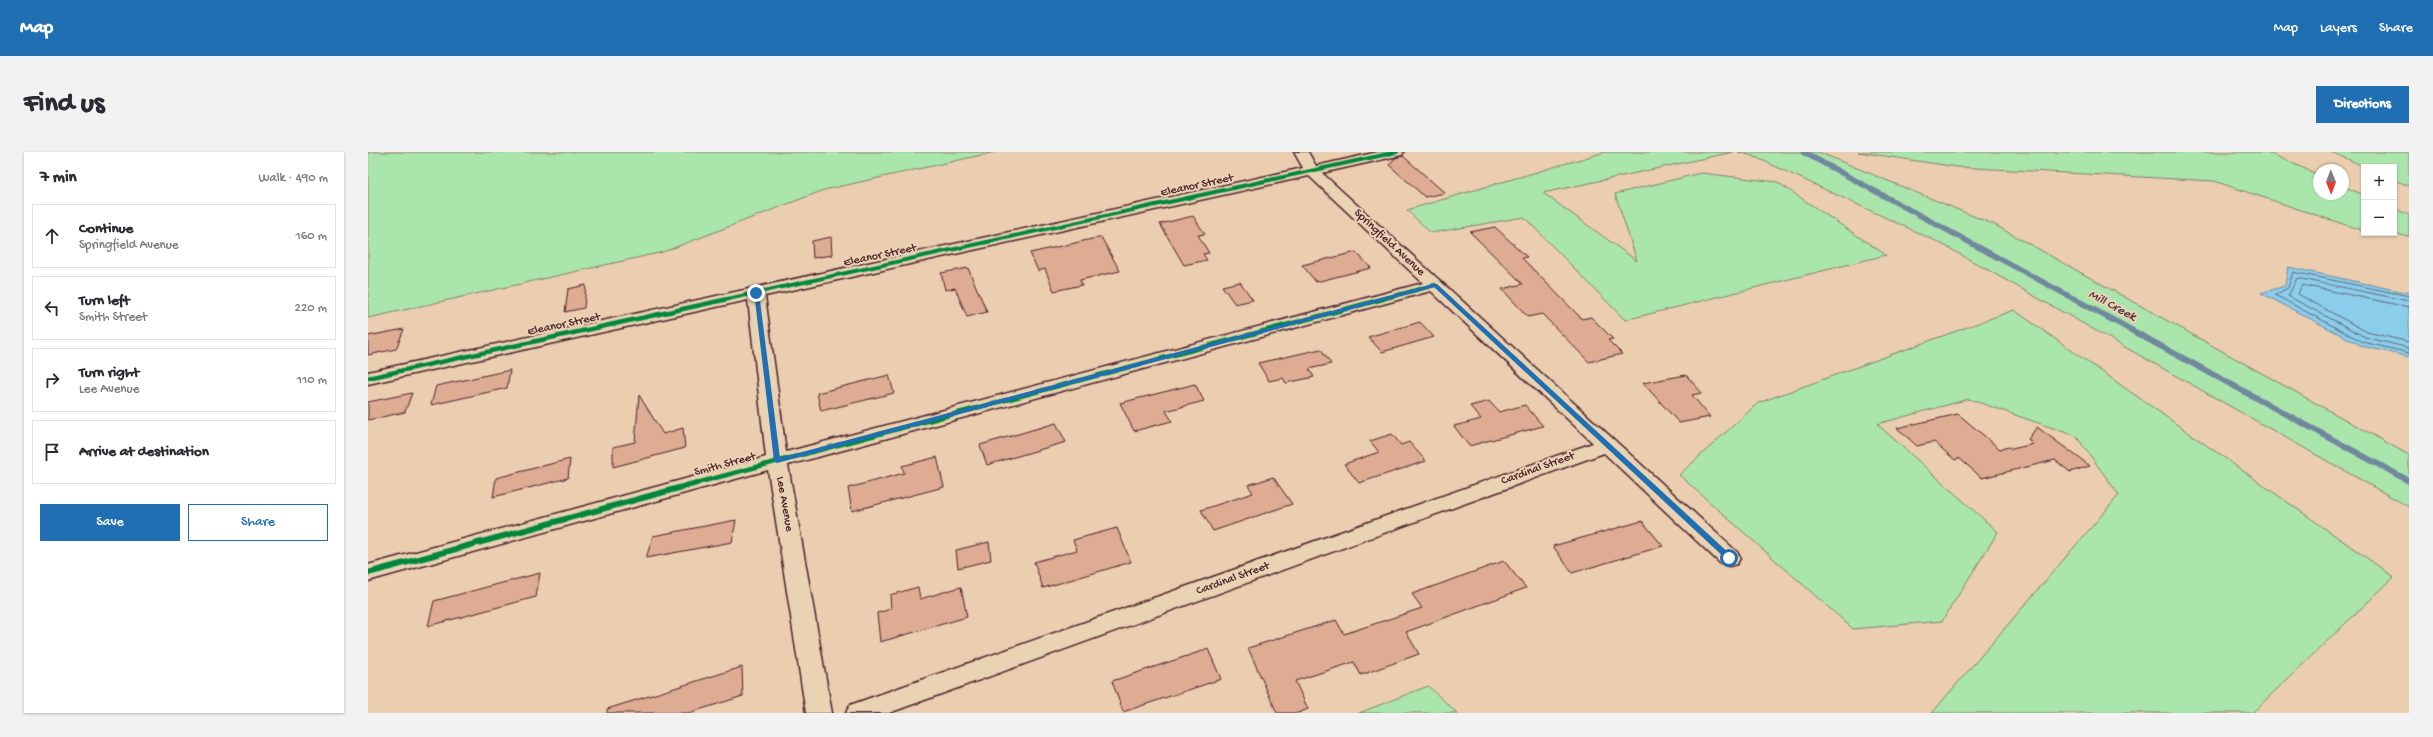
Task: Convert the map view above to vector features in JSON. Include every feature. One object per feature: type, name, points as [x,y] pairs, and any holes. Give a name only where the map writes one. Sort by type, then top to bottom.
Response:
[{"type":"street","name":"Springfield Avenue","points":[[1301,152],[1312,171],[1729,558]]},
{"type":"street","name":"Eleanor Street","points":[[368,378],[1397,152]]},
{"type":"street","name":"Smith Street","points":[[368,573],[777,461],[1435,285]]},
{"type":"street","name":"Lee Avenue","points":[[756,293],[777,461],[819,713]]},
{"type":"street","name":"Cardinal Street","points":[[860,713],[1607,445]]},
{"type":"green space","points":[[368,152],[995,152],[824,190],[663,252],[368,318]]},
{"type":"green space","points":[[1605,152],[1733,152],[1543,193],[1637,261],[1615,194],[1701,173],[1777,182],[1886,255],[1625,320],[1524,217],[1431,233],[1407,210]]},
{"type":"green space","points":[[1738,152],[1818,152],[1995,225],[2409,455],[2409,507],[1940,243],[1753,156]]},
{"type":"green space","points":[[1858,152],[2267,152],[2313,172],[2313,200],[2349,200],[2349,189],[2361,194],[2361,230],[2214,181],[1957,167]]},
{"type":"green space","points":[[2331,152],[2409,152],[2409,186],[2397,181],[2397,164],[2361,165]]},
{"type":"green space","points":[[2397,209],[2409,215],[2409,236],[2397,235]]},
{"type":"green space","points":[[2014,310],[2394,577],[2252,713],[1932,713],[2119,495],[2076,436],[1969,399],[1877,424],[1998,532],[1942,621],[1853,629],[1679,475],[1758,403]]},
{"type":"green space","points":[[1428,686],[1457,713],[1359,713]]},
{"type":"water","points":[[2288,267],[2409,293],[2409,357],[2362,346],[2261,293],[2285,286]]},
{"type":"building","points":[[1403,156],[1445,193],[1425,197],[1389,165],[1395,158]]},
{"type":"building","points":[[1193,216],[1205,234],[1198,235],[1209,253],[1203,254],[1207,260],[1184,265],[1160,224]]},
{"type":"building","points":[[1495,227],[1527,257],[1522,258],[1582,319],[1591,317],[1613,339],[1608,340],[1622,354],[1589,362],[1542,314],[1528,317],[1502,289],[1523,284],[1470,232]]},
{"type":"building","points":[[831,237],[832,255],[813,258],[812,241]]},
{"type":"building","points":[[1101,237],[1120,271],[1080,280],[1082,285],[1054,291],[1045,269],[1038,271],[1030,253]]},
{"type":"building","points":[[1356,252],[1371,268],[1316,282],[1302,265]]},
{"type":"building","points":[[968,268],[987,312],[967,317],[955,288],[945,290],[941,273]]},
{"type":"building","points":[[1240,282],[1253,300],[1235,304],[1222,286]]},
{"type":"building","points":[[586,285],[584,308],[565,312],[568,289]]},
{"type":"building","points":[[1420,322],[1434,337],[1382,352],[1368,337]]},
{"type":"building","points":[[404,329],[396,349],[368,355],[368,336]]},
{"type":"building","points":[[1321,349],[1331,364],[1309,369],[1314,377],[1286,383],[1283,378],[1269,381],[1258,363]]},
{"type":"building","points":[[510,370],[507,388],[431,405],[436,386]]},
{"type":"building","points":[[889,375],[894,393],[821,411],[817,393]]},
{"type":"building","points":[[1686,375],[1702,393],[1692,395],[1710,417],[1679,423],[1643,383]]},
{"type":"building","points":[[1195,384],[1204,401],[1166,411],[1172,421],[1134,431],[1120,403]]},
{"type":"building","points":[[412,393],[405,412],[368,420],[368,402]]},
{"type":"building","points":[[639,395],[663,434],[683,428],[685,448],[613,467],[613,447],[635,442]]},
{"type":"building","points":[[1489,401],[1499,412],[1525,405],[1543,426],[1469,446],[1454,426],[1481,419],[1470,406]]},
{"type":"building","points":[[1958,414],[2000,449],[2009,447],[2012,449],[2033,444],[2028,439],[2037,427],[2090,466],[2070,472],[2055,460],[1982,478],[1959,458],[1955,460],[1934,442],[1917,446],[1897,428]]},
{"type":"building","points":[[1056,423],[1066,442],[987,465],[980,445]]},
{"type":"building","points":[[1392,434],[1401,445],[1409,442],[1426,461],[1359,483],[1344,464],[1379,452],[1370,441]]},
{"type":"building","points":[[937,457],[944,487],[852,511],[848,488],[904,473],[902,466]]},
{"type":"building","points":[[570,459],[568,478],[493,497],[496,478]]},
{"type":"building","points":[[1273,477],[1292,504],[1213,531],[1201,510],[1253,493],[1248,485]]},
{"type":"building","points":[[736,520],[732,542],[646,558],[653,536]]},
{"type":"building","points":[[1642,521],[1663,546],[1572,573],[1553,546]]},
{"type":"building","points":[[1117,528],[1131,562],[1043,588],[1034,562],[1077,550],[1073,540]]},
{"type":"building","points":[[989,542],[991,560],[958,568],[956,550]]},
{"type":"building","points":[[1504,561],[1526,588],[1406,632],[1419,654],[1361,675],[1354,662],[1295,681],[1308,709],[1298,713],[1277,713],[1248,648],[1336,620],[1344,634],[1422,608],[1412,594]]},
{"type":"building","points":[[540,573],[536,597],[428,626],[434,601]]},
{"type":"building","points":[[918,587],[920,599],[961,587],[967,617],[880,642],[877,613],[891,609],[890,595]]},
{"type":"building","points":[[1208,649],[1221,679],[1123,712],[1112,681]]},
{"type":"building","points":[[742,667],[743,696],[689,713],[607,713],[607,709]]},
{"type":"waterway","name":"Mill Creek","points":[[1803,152],[2076,300]]},
{"type":"waterway","name":"Mill Creek","points":[[2074,299],[2409,481]]},
{"type":"cycle path","points":[[368,378],[1397,152]]},
{"type":"cycle path","points":[[368,573],[777,461],[1435,285]]},
{"type":"route","points":[[756,293],[777,461],[1435,285],[1729,558]]}]
